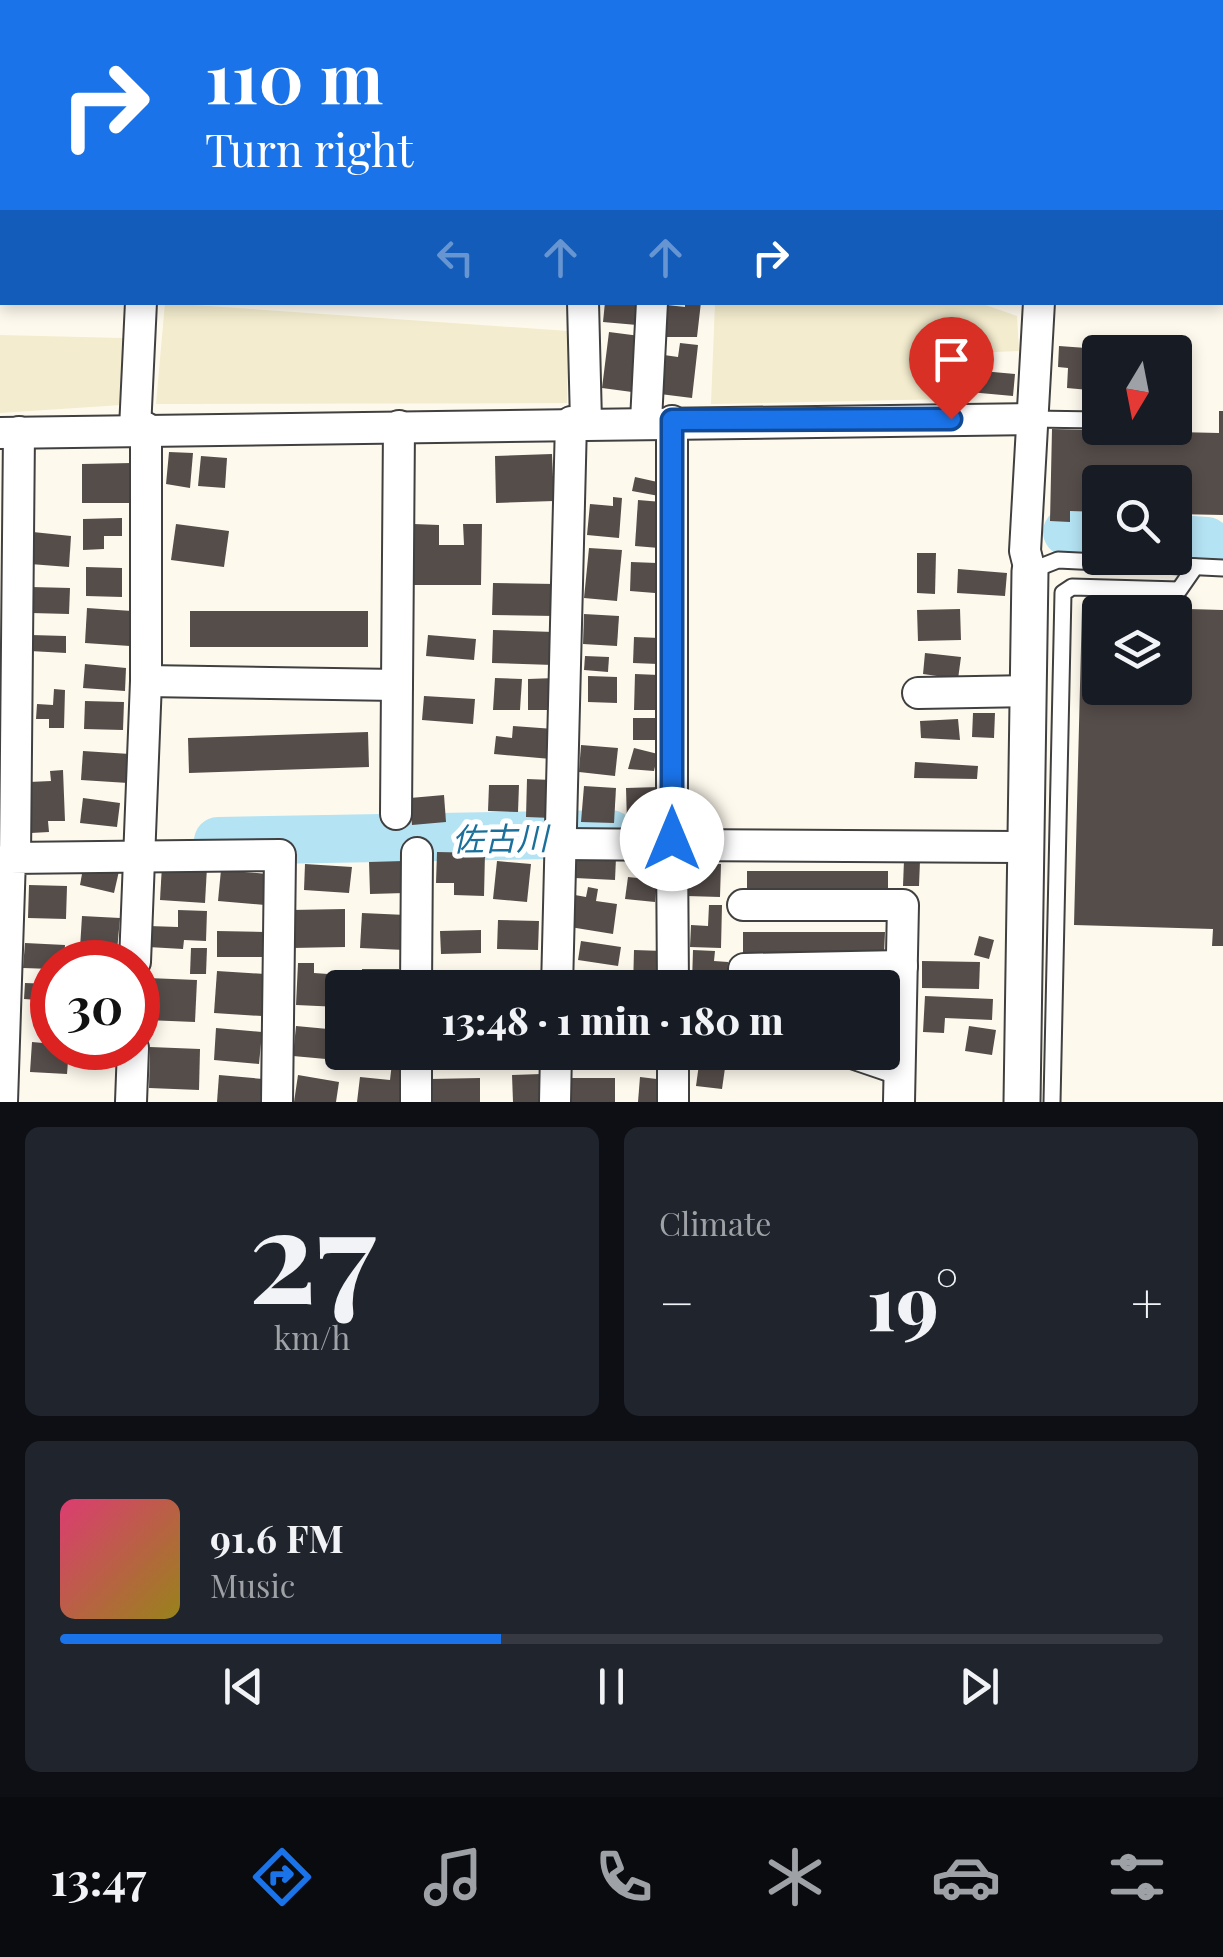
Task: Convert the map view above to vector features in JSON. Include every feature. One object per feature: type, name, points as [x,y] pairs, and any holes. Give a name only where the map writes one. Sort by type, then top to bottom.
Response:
[{"type":"street","points":[[136,940],[146,681],[141,305]]},
{"type":"street","points":[[557,970],[583,305]]},
{"type":"street","points":[[652,305],[672,838],[672,970]]},
{"type":"street","points":[[1022,1102],[1030,571],[1025,551],[1040,305]]},
{"type":"street","points":[[2,1102],[11,853],[10,432],[1031,419]]},
{"type":"street","points":[[396,814],[399,426]]},
{"type":"street","points":[[146,681],[398,685]]},
{"type":"street","points":[[918,692],[1028,691]]},
{"type":"street","points":[[564,837],[1024,847]]},
{"type":"street","points":[[11,853],[140,846],[280,854],[278,1102]]},
{"type":"street","points":[[416,970],[417,853]]},
{"type":"street","points":[[743,905],[903,905],[900,1069]]},
{"type":"street","points":[[744,968],[902,966]]},
{"type":"street","points":[[131,1102],[132,1070]]},
{"type":"street","points":[[416,1070],[416,1102]]},
{"type":"street","points":[[555,1102],[556,1070]]},
{"type":"street","points":[[673,1070],[673,1102]]},
{"type":"street","points":[[898,1102],[900,1070]]},
{"type":"lane","points":[[1031,419],[1082,420]]},
{"type":"lane","points":[[1030,571],[1058,560],[1223,568]]},
{"type":"lane","points":[[1052,1102],[1064,593],[1072,587],[1179,590],[1195,567]]},
{"type":"shaded area","points":[[165,305],[568,331],[567,403],[156,404]]},
{"type":"shaded area","points":[[715,305],[986,305],[1017,316],[1019,351],[952,354],[947,399],[711,404]]},
{"type":"shaded area","points":[[0,335],[123,338],[121,405],[0,413]]},
{"type":"building","points":[[605,305],[640,305],[637,325],[603,322]]},
{"type":"building","points":[[667,305],[701,305],[697,337],[663,337]]},
{"type":"building","points":[[609,332],[640,336],[632,392],[602,388]]},
{"type":"building","points":[[680,343],[698,345],[692,398],[660,394],[664,355],[678,357]]},
{"type":"building","points":[[1059,346],[1082,348],[1082,389],[1067,388],[1068,368],[1058,367]]},
{"type":"building","points":[[971,370],[1015,374],[1013,396],[969,392]]},
{"type":"building","points":[[1219,411],[1223,411],[1223,515],[1192,514],[1192,465],[1082,465],[1082,511],[1070,511],[1070,522],[1050,521],[1052,429],[1082,430],[1082,445],[1192,445],[1192,432],[1219,433]]},
{"type":"building","points":[[169,452],[193,453],[190,488],[166,484]]},
{"type":"building","points":[[552,454],[554,501],[496,503],[495,456]]},
{"type":"building","points":[[201,456],[227,458],[225,488],[198,486]]},
{"type":"building","points":[[132,463],[132,503],[82,503],[82,464]]},
{"type":"building","points":[[635,477],[662,483],[659,496],[632,491]]},
{"type":"building","points":[[613,497],[622,498],[619,538],[587,535],[590,504],[613,506]]},
{"type":"building","points":[[638,500],[662,502],[659,548],[635,546]]},
{"type":"building","points":[[122,518],[122,536],[104,536],[104,549],[83,550],[83,519]]},
{"type":"building","points":[[176,524],[229,531],[224,567],[171,560]]},
{"type":"building","points":[[414,524],[439,525],[439,545],[464,545],[463,524],[482,524],[481,585],[414,585]]},
{"type":"building","points":[[33,532],[71,536],[69,567],[30,564]]},
{"type":"building","points":[[589,548],[622,550],[617,601],[584,598]]},
{"type":"building","points":[[917,553],[936,553],[935,594],[917,593]]},
{"type":"building","points":[[631,562],[657,563],[655,593],[630,591]]},
{"type":"building","points":[[86,567],[122,568],[122,597],[86,596]]},
{"type":"building","points":[[958,569],[1007,573],[1005,596],[957,593]]},
{"type":"building","points":[[493,583],[556,584],[555,616],[492,615]]},
{"type":"building","points":[[31,587],[70,588],[69,614],[31,613]]},
{"type":"building","points":[[1082,606],[1082,705],[1192,705],[1192,609],[1223,610],[1223,946],[1212,946],[1213,929],[1074,925]]},
{"type":"building","points":[[87,608],[132,611],[130,646],[85,643]]},
{"type":"building","points":[[960,609],[961,640],[918,641],[917,610]]},
{"type":"building","points":[[190,611],[368,611],[368,647],[190,647]]},
{"type":"building","points":[[584,614],[619,616],[617,646],[583,644]]},
{"type":"building","points":[[493,630],[554,632],[553,665],[492,663]]},
{"type":"building","points":[[31,635],[66,636],[66,653],[30,651]]},
{"type":"building","points":[[428,635],[476,639],[474,660],[426,656]]},
{"type":"building","points":[[634,637],[660,638],[658,664],[633,663]]},
{"type":"building","points":[[925,653],[961,657],[958,679],[923,674]]},
{"type":"building","points":[[585,656],[609,657],[608,672],[584,670]]},
{"type":"building","points":[[85,664],[126,668],[125,691],[83,688]]},
{"type":"building","points":[[635,674],[659,675],[659,710],[634,710]]},
{"type":"building","points":[[588,676],[617,677],[617,703],[588,702]]},
{"type":"building","points":[[495,678],[522,679],[520,710],[493,710]]},
{"type":"building","points":[[555,678],[556,710],[528,710],[528,679]]},
{"type":"building","points":[[54,689],[65,690],[64,728],[49,728],[49,719],[36,719],[37,704],[53,705]]},
{"type":"building","points":[[424,696],[475,699],[473,724],[422,720]]},
{"type":"building","points":[[85,701],[124,702],[123,730],[84,729]]},
{"type":"building","points":[[973,713],[995,713],[994,738],[972,737]]},
{"type":"building","points":[[633,718],[662,718],[662,740],[633,740]]},
{"type":"building","points":[[958,719],[960,740],[921,738],[920,721]]},
{"type":"building","points":[[513,726],[554,729],[551,759],[494,754],[496,736],[512,738]]},
{"type":"building","points":[[368,732],[369,767],[189,773],[188,738]]},
{"type":"building","points":[[581,745],[618,748],[615,776],[579,772]]},
{"type":"building","points":[[634,748],[658,754],[654,771],[628,769]]},
{"type":"building","points":[[83,751],[130,754],[128,783],[81,780]]},
{"type":"building","points":[[915,762],[978,766],[977,779],[914,778]]},
{"type":"building","points":[[63,770],[65,821],[48,821],[49,832],[31,833],[29,782],[51,781],[50,771]]},
{"type":"building","points":[[527,779],[552,780],[552,818],[526,817]]},
{"type":"building","points":[[489,785],[519,785],[518,812],[488,811]]},
{"type":"building","points":[[584,786],[616,788],[614,823],[581,822]]},
{"type":"building","points":[[660,787],[661,822],[627,823],[626,788]]},
{"type":"building","points":[[444,795],[446,822],[412,825],[410,798]]},
{"type":"building","points":[[83,798],[120,803],[117,827],[80,823]]},
{"type":"building","points":[[437,852],[485,853],[484,896],[454,895],[454,883],[436,883]]},
{"type":"building","points":[[576,857],[616,858],[615,880],[575,878]]},
{"type":"building","points":[[904,860],[920,861],[919,886],[903,886]]},
{"type":"building","points":[[403,861],[405,893],[370,894],[369,862]]},
{"type":"building","points":[[497,861],[531,864],[527,902],[493,899]]},
{"type":"building","points":[[84,863],[119,871],[114,893],[80,885]]},
{"type":"building","points":[[688,863],[721,864],[720,897],[687,896]]},
{"type":"building","points":[[305,864],[352,867],[349,893],[304,890]]},
{"type":"building","points":[[162,865],[207,867],[205,903],[160,900]]},
{"type":"building","points":[[221,870],[268,874],[265,905],[218,901]]},
{"type":"building","points":[[747,871],[888,871],[888,897],[747,897]]},
{"type":"building","points":[[628,877],[657,880],[655,902],[625,899]]},
{"type":"building","points":[[29,885],[67,886],[66,919],[28,918]]},
{"type":"building","points":[[588,887],[598,889],[596,901],[617,904],[613,934],[570,927],[575,895],[586,897]]},
{"type":"building","points":[[709,905],[722,905],[721,948],[690,947],[691,925],[708,926]]},
{"type":"building","points":[[345,909],[345,947],[292,948],[291,910]]},
{"type":"building","points":[[178,910],[207,911],[206,941],[184,940],[183,949],[160,948],[160,940],[148,940],[149,926],[178,927]]},
{"type":"building","points":[[362,913],[406,915],[405,950],[360,948]]},
{"type":"building","points":[[82,916],[120,918],[118,940],[80,940]]},
{"type":"building","points":[[498,920],[539,921],[538,950],[497,949]]},
{"type":"building","points":[[481,930],[481,953],[441,954],[440,931]]},
{"type":"building","points":[[217,931],[265,932],[265,957],[217,957]]},
{"type":"building","points":[[743,932],[885,932],[884,955],[743,955]]},
{"type":"building","points":[[979,936],[994,940],[989,959],[974,955]]},
{"type":"building","points":[[581,941],[621,947],[618,966],[578,960]]},
{"type":"building","points":[[25,943],[30,943],[30,968],[23,968]]},
{"type":"building","points":[[191,948],[207,948],[206,974],[190,974]]},
{"type":"building","points":[[634,950],[663,951],[662,970],[633,970]]},
{"type":"building","points":[[693,950],[715,951],[714,961],[728,962],[728,970],[692,970]]},
{"type":"building","points":[[922,961],[980,962],[979,989],[922,988]]},
{"type":"building","points":[[298,963],[314,963],[314,973],[325,974],[325,1006],[296,1005]]},
{"type":"building","points":[[217,971],[265,974],[262,1016],[214,1013]]},
{"type":"building","points":[[160,978],[197,980],[195,1022],[160,1021]]},
{"type":"building","points":[[25,983],[30,983],[30,999],[24,999]]},
{"type":"building","points":[[925,996],[993,999],[992,1020],[945,1018],[944,1033],[923,1032]]},
{"type":"building","points":[[296,1026],[325,1029],[325,1059],[293,1056]]},
{"type":"building","points":[[969,1026],[996,1030],[992,1055],[965,1051]]},
{"type":"building","points":[[216,1028],[262,1032],[259,1064],[214,1060]]},
{"type":"building","points":[[160,1047],[200,1049],[199,1090],[149,1088],[149,1070],[160,1070]]},
{"type":"building","points":[[30,1070],[67,1070],[67,1074]]},
{"type":"building","points":[[391,1070],[409,1070],[406,1102],[357,1102],[360,1077],[390,1080]]},
{"type":"building","points":[[698,1070],[725,1070],[722,1089],[696,1086]]},
{"type":"building","points":[[541,1074],[542,1102],[513,1102],[512,1075]]},
{"type":"building","points":[[219,1075],[263,1079],[260,1102],[217,1102]]},
{"type":"building","points":[[298,1075],[339,1082],[336,1102],[294,1102]]},
{"type":"building","points":[[640,1077],[665,1080],[663,1102],[638,1102]]},
{"type":"building","points":[[480,1078],[480,1102],[430,1102],[430,1079]]},
{"type":"building","points":[[570,1078],[615,1078],[615,1102],[570,1102]]},
{"type":"waterway","name":"佐古川","points":[[1067,532],[1082,533]]},
{"type":"waterway","name":"佐古川","points":[[1192,540],[1207,541]]},
{"type":"waterway","name":"佐古川","points":[[218,841],[611,834]]},
{"type":"route","points":[[672,839],[672,420],[951,419]]}]
